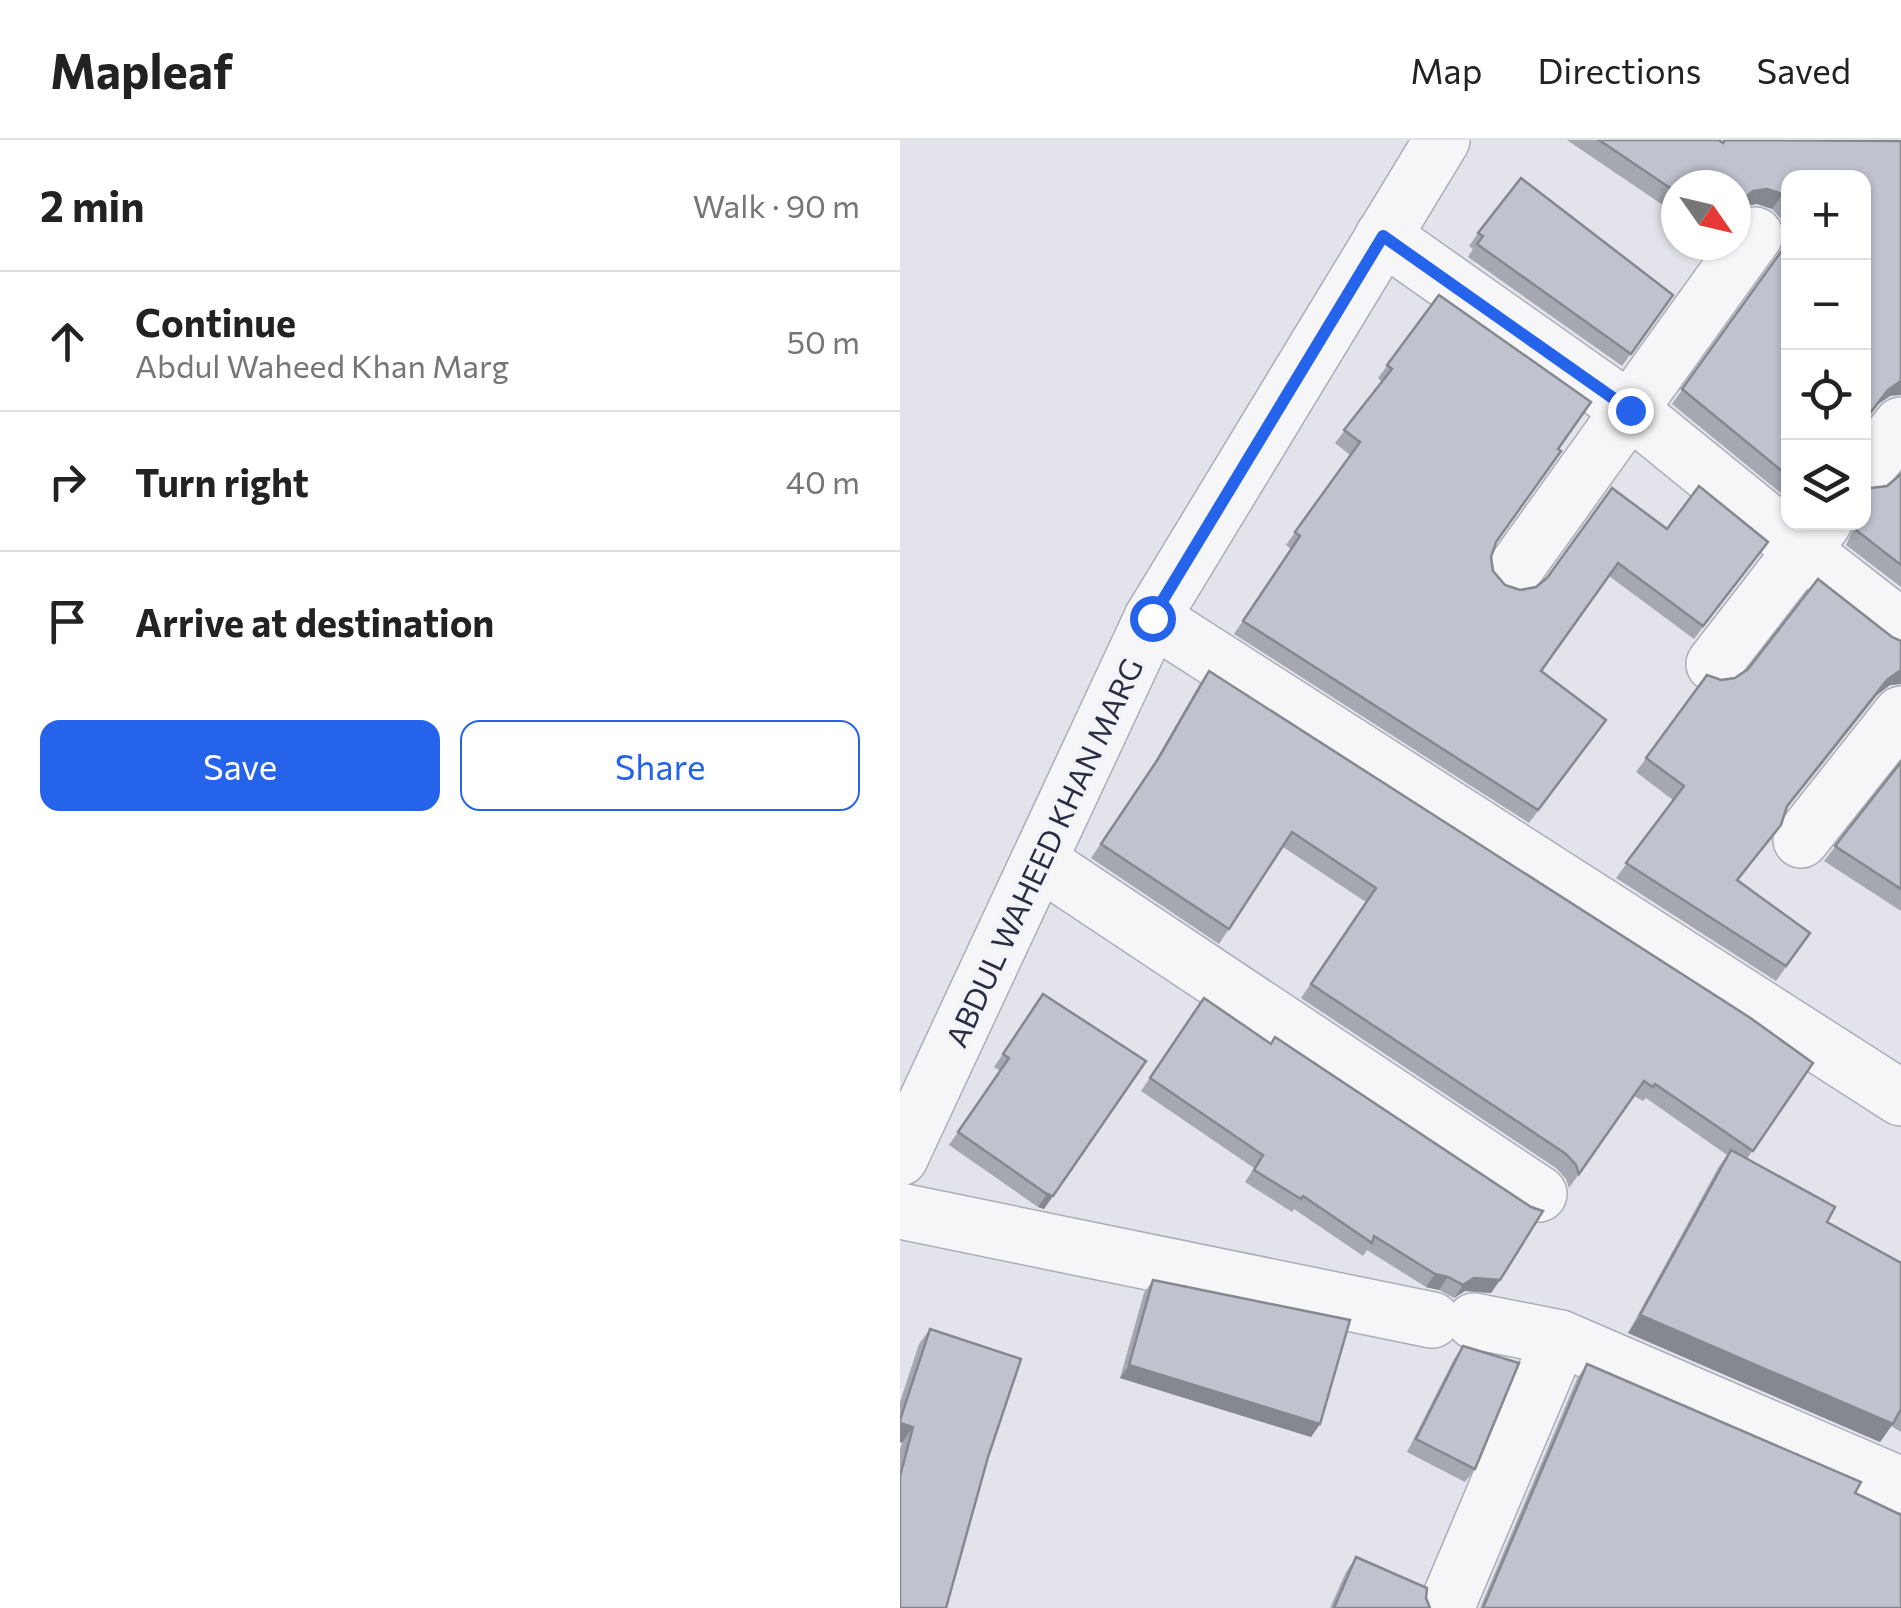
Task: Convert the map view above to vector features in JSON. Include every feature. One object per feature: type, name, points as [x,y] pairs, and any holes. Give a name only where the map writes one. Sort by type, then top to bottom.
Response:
[{"type":"street","name":"ABDUL WAHEED KHAN MARG","points":[[900,1158],[1152,618],[1442,140]]},
{"type":"street","points":[[1513,572],[1755,235]]},
{"type":"street","points":[[1383,236],[1813,536],[1901,627]]},
{"type":"street","points":[[1871,463],[1901,424]]},
{"type":"street","points":[[1714,664],[1813,536]]},
{"type":"street","points":[[1152,618],[1901,1098]]},
{"type":"street","points":[[1801,840],[1901,714]]},
{"type":"street","points":[[1039,861],[1539,1194]]},
{"type":"street","points":[[900,1211],[1453,1321],[1560,1338],[1901,1485]]},
{"type":"street","points":[[1446,1608],[1560,1338]]},
{"type":"building","points":[[1599,140],[1901,141],[1901,381],[1888,390],[1871,412],[1871,170],[1781,170],[1781,193],[1767,189],[1751,193],[1751,170],[1661,170],[1661,182]]},
{"type":"building","points":[[1521,178],[1673,295],[1631,354],[1477,244],[1483,236],[1478,233]]},
{"type":"building","points":[[1781,252],[1781,470],[1682,389]]},
{"type":"building","points":[[1439,295],[1591,402],[1496,542],[1491,557],[1493,571],[1505,585],[1520,590],[1536,587],[1547,578],[1612,488],[1667,529],[1699,486],[1768,542],[1703,626],[1618,563],[1541,671],[1606,720],[1538,810],[1243,621],[1300,536],[1295,532],[1360,442],[1344,430],[1392,369],[1387,365]]},
{"type":"building","points":[[1901,474],[1901,565],[1856,530],[1871,530],[1871,488],[1887,486]]},
{"type":"building","points":[[1818,579],[1901,641],[1901,670],[1887,680],[1787,806],[1781,825],[1737,880],[1810,933],[1786,966],[1626,863],[1684,786],[1646,758],[1707,675],[1721,680],[1735,678],[1748,669]]},
{"type":"building","points":[[1209,671],[1749,1017],[1813,1063],[1753,1151],[1655,1084],[1653,1087],[1644,1081],[1579,1174],[1566,1154],[1311,984],[1376,888],[1292,832],[1229,929],[1101,844],[1158,759]]},
{"type":"building","points":[[1901,762],[1901,889],[1835,846]]},
{"type":"building","points":[[1043,994],[1146,1061],[1053,1196],[958,1132],[1009,1058],[1003,1054]]},
{"type":"building","points":[[1204,998],[1271,1044],[1275,1037],[1531,1207],[1543,1211],[1500,1280],[1474,1278],[1463,1285],[1435,1274],[1374,1236],[1372,1243],[1303,1196],[1301,1199],[1254,1170],[1263,1155],[1150,1078]]},
{"type":"building","points":[[1731,1150],[1835,1207],[1827,1222],[1901,1263],[1901,1409],[1893,1424],[1640,1315]]},
{"type":"building","points":[[1153,1280],[1350,1320],[1320,1424],[1129,1365]]},
{"type":"building","points":[[930,1329],[1021,1359],[988,1457],[946,1608],[900,1608],[900,1476],[913,1427],[900,1420]]},
{"type":"building","points":[[1463,1346],[1519,1363],[1475,1469],[1416,1439]]},
{"type":"building","points":[[1587,1364],[1861,1482],[1855,1493],[1901,1515],[1901,1608],[1483,1608]]},
{"type":"building","points":[[1356,1557],[1427,1588],[1430,1608],[1334,1608]]},
{"type":"route","points":[[1152,618],[1383,236],[1630,410]]}]
